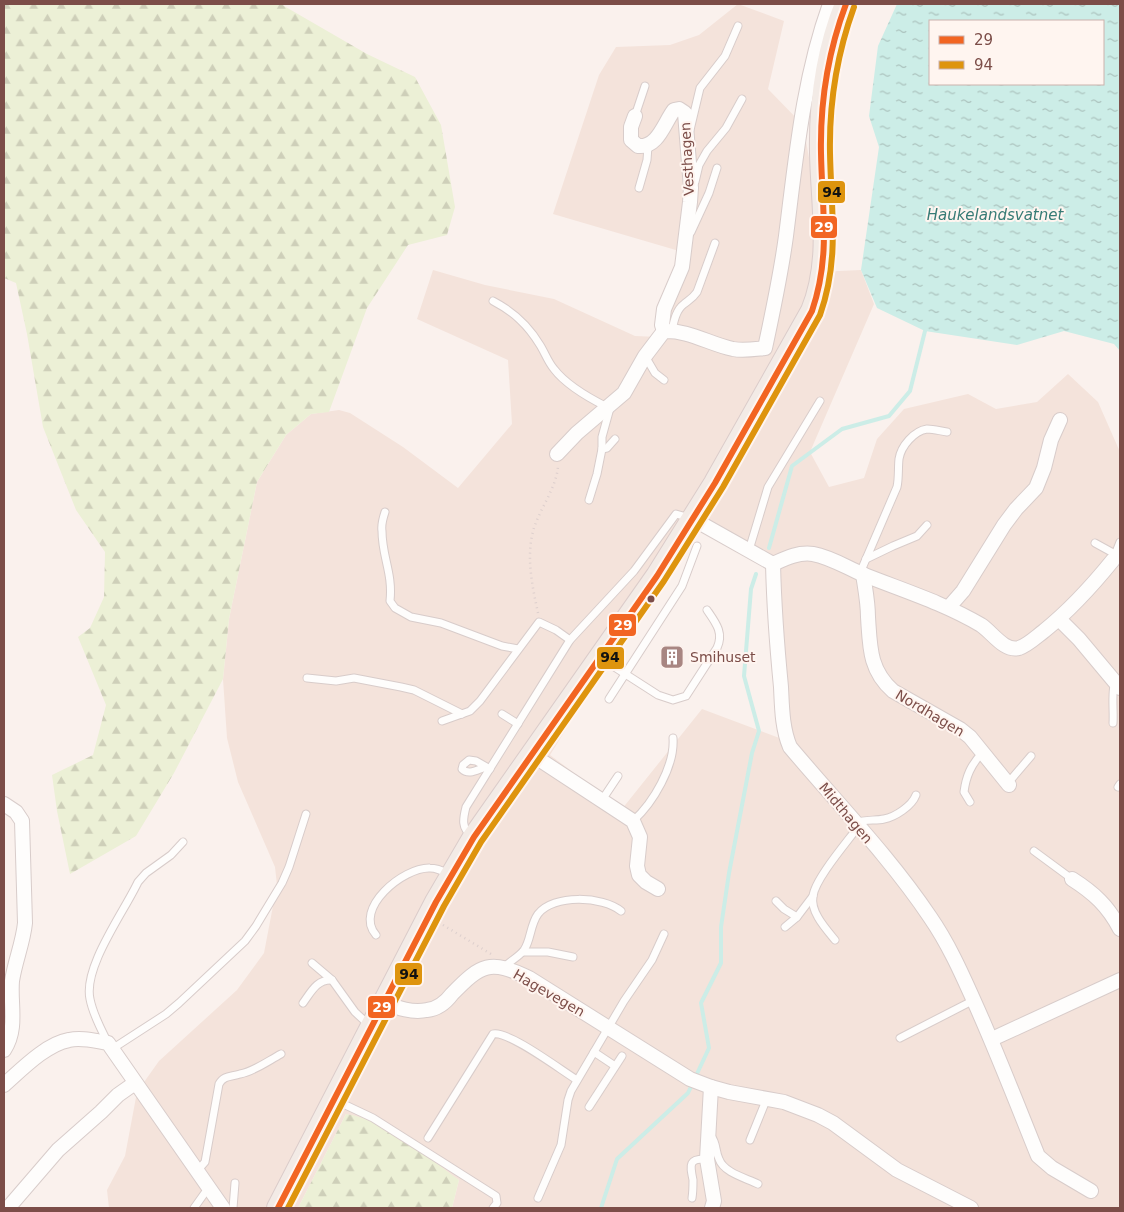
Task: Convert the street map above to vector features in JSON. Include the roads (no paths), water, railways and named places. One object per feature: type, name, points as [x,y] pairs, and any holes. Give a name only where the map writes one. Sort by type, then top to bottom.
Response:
[{"type":"main road","points":[[284,1206],[334,1100],[451,875],[474,837],[531,754],[657,576],[715,483],[808,319],[822,285],[825,259],[826,237],[821,154],[822,100],[829,60],[846,4]]},
{"type":"street","points":[[557,454],[577,432],[624,393],[645,356],[668,330],[682,332],[732,348],[743,350],[765,348],[786,236],[796,145],[805,96],[815,52],[830,4]]},
{"type":"street","name":"Vesthagen","points":[[648,146],[664,127],[674,110],[679,109],[685,113],[691,188],[680,274],[664,309],[662,325],[668,330]]},
{"type":"street","points":[[636,116],[632,127],[631,140],[638,146],[648,146]]},
{"type":"street","points":[[949,608],[963,591],[1016,508],[1036,488],[1044,468],[1051,440],[1060,420]]},
{"type":"street","points":[[693,519],[773,564],[790,556],[812,554],[822,556],[949,608],[982,626],[1003,644],[1014,649],[1028,644],[1059,620],[1091,587],[1116,557]]},
{"type":"street","name":"Midthagen","points":[[773,564],[775,622],[786,737],[790,747],[898,874],[931,918],[959,966],[992,1039],[1038,1156],[1052,1168],[1091,1191]]},
{"type":"street","name":"Nordhagen","points":[[861,573],[867,601],[871,656],[876,671],[883,683],[893,691],[960,729],[970,737],[1008,784]]},
{"type":"street","points":[[1059,620],[1118,685]]},
{"type":"street","points":[[531,754],[634,822],[640,838],[636,866],[639,874],[646,882],[658,889]]},
{"type":"street","points":[[4,804],[16,812],[22,821],[25,923],[24,936],[12,980],[11,1032],[4,1050]]},
{"type":"street","points":[[1072,879],[1093,892],[1104,903],[1120,929]]},
{"type":"street","name":"Hagevegen","points":[[385,1003],[407,1010],[427,1010],[444,1003],[470,975],[482,968],[505,966],[529,978],[701,1084],[803,1108],[833,1123],[897,1170],[971,1208]]},
{"type":"street","points":[[992,1039],[1120,980]]},
{"type":"street","points":[[4,1085],[55,1045],[68,1040],[77,1039],[110,1046],[223,1208]]},
{"type":"street","points":[[8,1208],[58,1150],[118,1095],[135,1083]]},
{"type":"street","points":[[701,1084],[709,1134],[707,1159],[714,1206]]},
{"type":"lane","points":[[687,140],[700,88],[725,56],[738,26]]},
{"type":"lane","points":[[636,116],[645,86]]},
{"type":"lane","points":[[691,188],[696,183],[699,165],[707,151],[726,128],[742,99]]},
{"type":"lane","points":[[639,188],[647,160],[648,146]]},
{"type":"lane","points":[[685,242],[690,238],[695,222],[709,193],[717,168]]},
{"type":"lane","points":[[668,330],[681,306],[697,292],[715,243]]},
{"type":"lane","points":[[493,301],[522,320],[555,370],[583,393],[609,406],[602,438],[598,474],[589,500]]},
{"type":"lane","points":[[645,356],[655,373],[664,380]]},
{"type":"lane","points":[[749,550],[768,487],[820,401]]},
{"type":"lane","points":[[861,573],[897,486],[900,456],[906,444],[920,431],[928,429],[947,432]]},
{"type":"lane","points":[[602,449],[607,448],[615,439]]},
{"type":"lane","points":[[384,512],[381,530],[390,572],[392,588],[390,601],[395,608],[411,617],[441,624],[502,646],[518,649]]},
{"type":"lane","points":[[474,837],[466,832],[463,827],[466,807],[488,768],[518,724],[570,640],[634,571],[676,514],[693,519]]},
{"type":"lane","points":[[866,560],[917,536],[927,525]]},
{"type":"lane","points":[[1095,543],[1116,557],[1120,542]]},
{"type":"lane","points":[[609,699],[682,586],[698,546]]},
{"type":"lane","points":[[600,657],[658,695],[673,700],[686,696],[718,648],[721,640],[715,621],[707,610]]},
{"type":"lane","points":[[442,720],[470,711],[480,701],[539,622],[556,630],[570,640]]},
{"type":"lane","points":[[307,678],[336,680],[354,678],[414,690],[462,714]]},
{"type":"lane","points":[[1113,724],[1114,703],[1112,690],[1118,685]]},
{"type":"lane","points":[[502,714],[518,724]]},
{"type":"lane","points":[[634,822],[646,810],[654,798],[673,755],[673,738]]},
{"type":"lane","points":[[970,802],[964,792],[965,783],[971,768],[982,754]]},
{"type":"lane","points":[[1008,784],[1031,756]]},
{"type":"lane","points":[[602,800],[618,776]]},
{"type":"lane","points":[[836,940],[825,928],[813,905],[815,888],[857,825],[863,820],[887,819],[911,804],[916,795]]},
{"type":"lane","points":[[184,842],[171,855],[146,873],[138,882],[98,957],[91,975],[89,985],[90,998],[94,1012],[110,1046],[166,1014],[245,941],[268,908],[282,883],[306,814]]},
{"type":"lane","points":[[1034,851],[1072,879]]},
{"type":"lane","points":[[376,936],[370,924],[371,915],[384,890],[395,880],[415,871],[430,868],[451,875]]},
{"type":"lane","points":[[785,927],[797,917],[813,896]]},
{"type":"lane","points":[[505,966],[523,952],[536,916],[549,905],[563,901],[592,900],[616,907],[621,911]]},
{"type":"lane","points":[[776,901],[784,909],[797,917]]},
{"type":"lane","points":[[538,1198],[561,1145],[568,1100],[577,1080],[652,960],[664,934]]},
{"type":"lane","points":[[523,952],[548,952],[573,957]]},
{"type":"lane","points":[[312,963],[332,980],[355,1012],[364,1022],[372,1027]]},
{"type":"lane","points":[[303,1003],[319,983],[324,980],[332,980]]},
{"type":"lane","points":[[900,1038],[974,1000]]},
{"type":"lane","points":[[428,1138],[493,1034],[498,1033],[512,1038],[577,1080]]},
{"type":"lane","points":[[594,1052],[615,1066]]},
{"type":"lane","points":[[198,1170],[205,1162],[219,1084],[222,1079],[226,1076],[254,1070],[281,1054]]},
{"type":"lane","points":[[589,1107],[622,1056]]},
{"type":"lane","points":[[750,1140],[767,1098]]},
{"type":"lane","points":[[334,1100],[373,1118],[496,1196],[497,1203],[494,1208]]},
{"type":"lane","points":[[709,1134],[714,1140],[719,1159],[724,1166],[730,1171],[758,1184]]},
{"type":"lane","points":[[692,1198],[693,1181],[691,1166],[698,1159],[707,1159]]},
{"type":"lane","points":[[233,1208],[234,1183]]},
{"type":"lane","points":[[194,1208],[209,1187]]},
{"type":"water","name":"Haukelandsvatnet","points":[[897,4],[1120,4],[1120,351],[1114,344],[1064,331],[1017,345],[925,331],[877,308],[861,270],[879,147],[869,116],[878,46]]},
{"type":"waterway","points":[[769,548],[792,466],[842,429],[889,416],[910,391],[925,331]]},
{"type":"waterway","points":[[601,1208],[617,1159],[688,1093],[709,1048],[701,1003],[721,963],[721,927],[729,873],[752,753],[759,731],[744,676],[751,589],[756,574]]},
{"type":"place","name":"Smihuset","points":[[672,657]]}]
